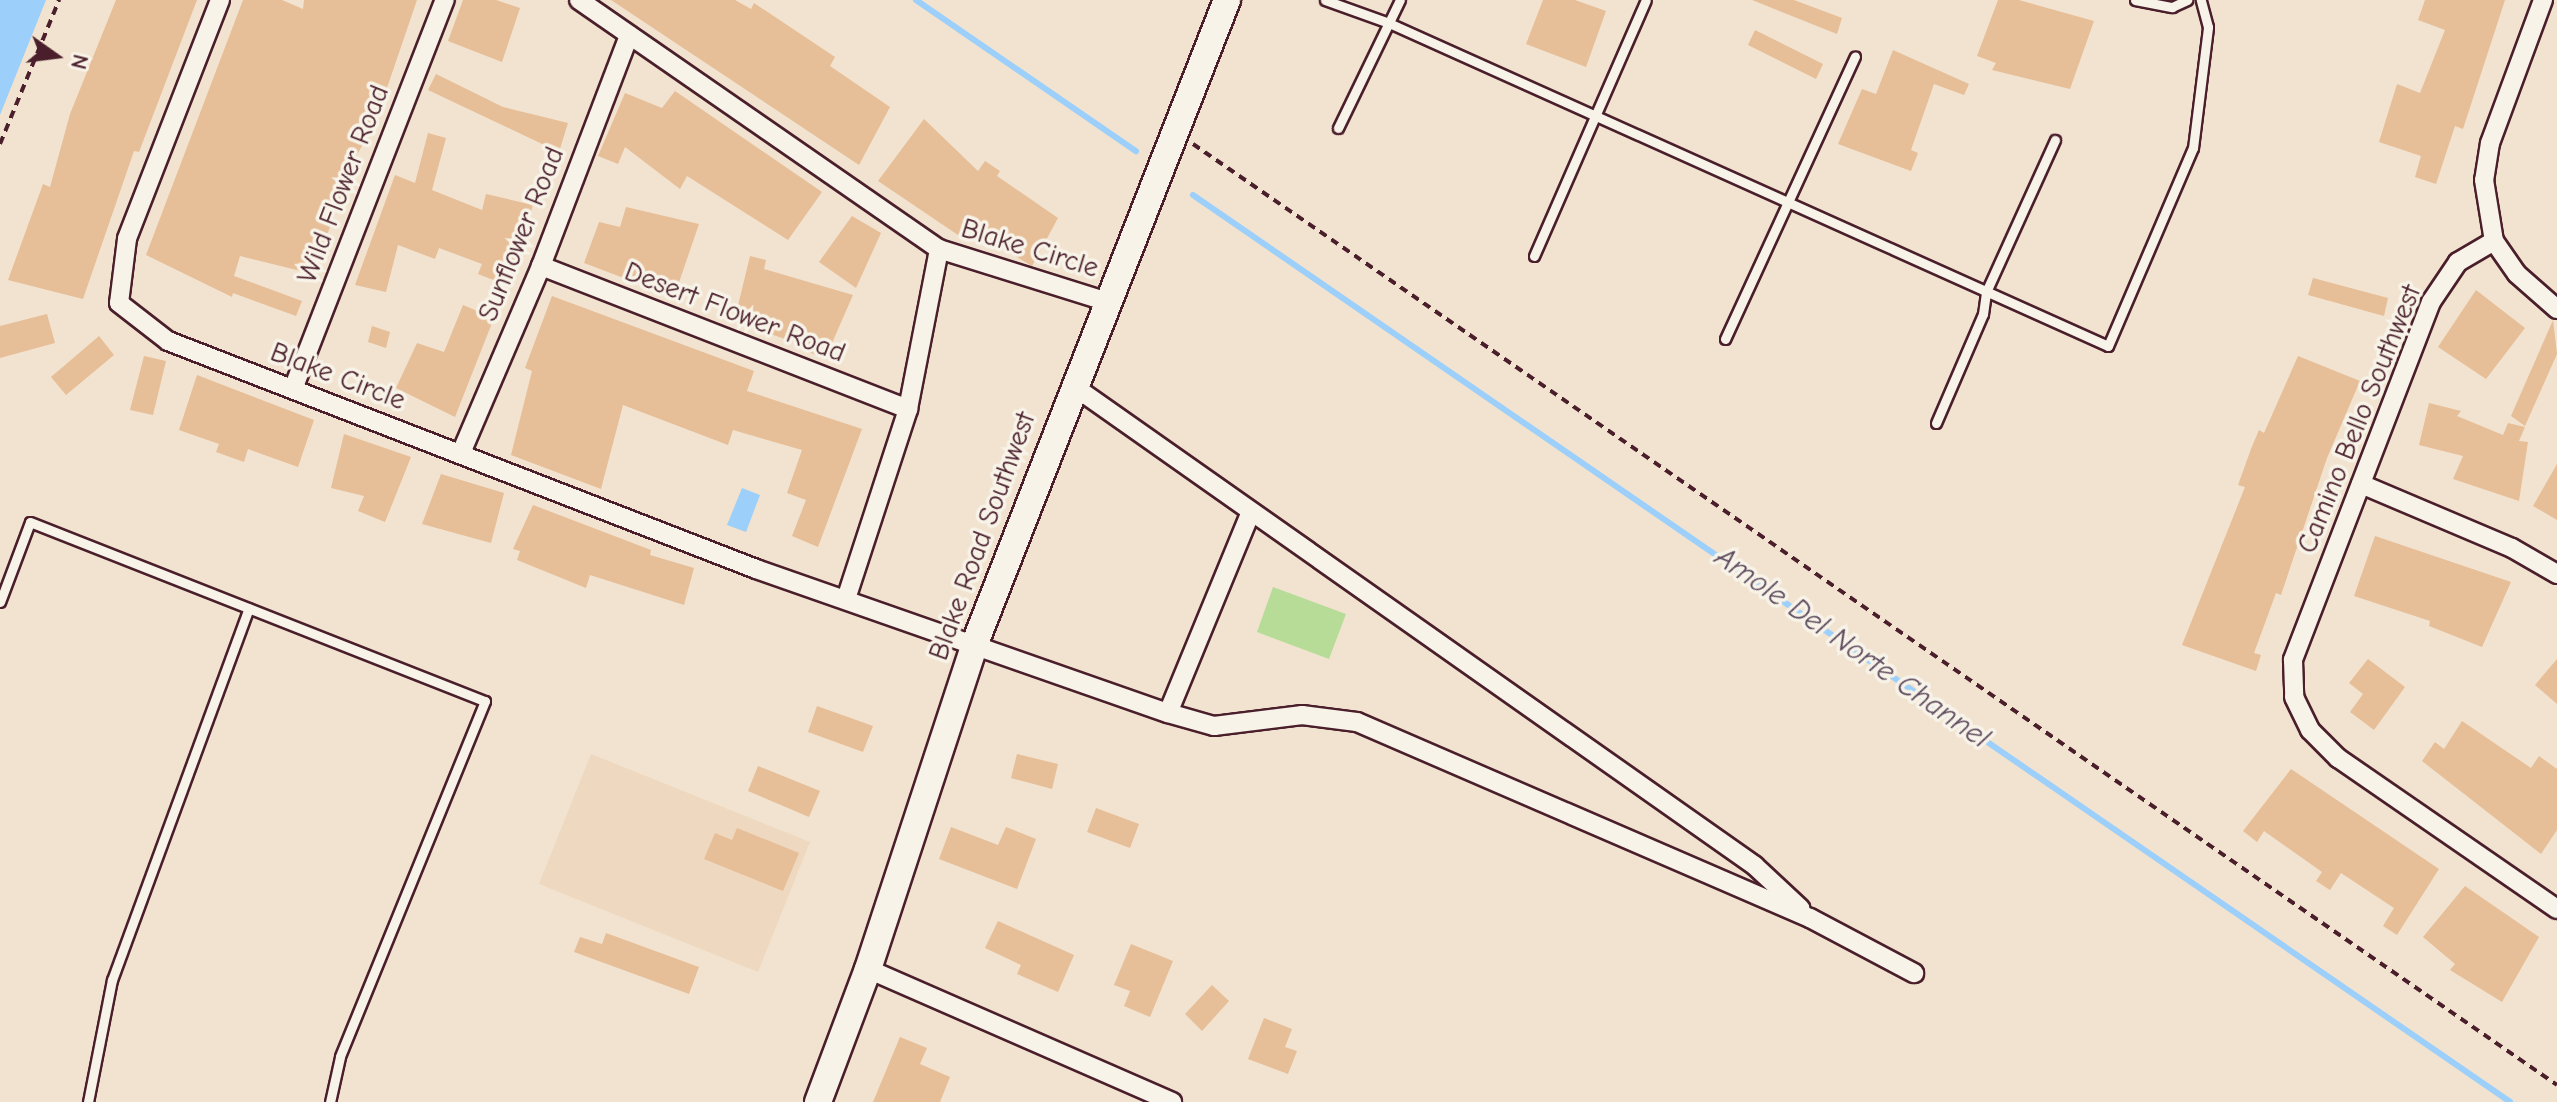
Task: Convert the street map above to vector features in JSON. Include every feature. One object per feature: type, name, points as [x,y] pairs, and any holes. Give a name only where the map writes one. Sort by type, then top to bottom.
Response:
[{"type":"main road","name":"Blake Road Southwest","points":[[818,1102],[868,969],[975,643],[1072,385],[1227,0]]},
{"type":"street","name":"Blake Circle","points":[[220,0],[127,239],[119,303],[168,341],[756,569],[975,643],[1168,713],[1214,726],[1302,715],[1357,722],[1810,918]]},
{"type":"street","name":"Wild Flower Road","points":[[293,389],[445,0]]},
{"type":"street","name":"Blake Circle","points":[[579,0],[939,249],[1105,301]]},
{"type":"street","points":[[2543,0],[2490,143],[2484,180],[2494,241],[2517,274],[2557,309]]},
{"type":"street","name":"Sunflower Road","points":[[461,453],[541,266],[629,35]]},
{"type":"street","name":"Camino Bello Southwest","points":[[2494,241],[2458,262],[2431,302],[2293,660],[2294,697],[2310,730],[2338,758],[2557,909]]},
{"type":"street","name":"Blake Circle","points":[[846,599],[908,409],[939,249]]},
{"type":"street","name":"Desert Flower Road","points":[[541,266],[908,409]]},
{"type":"street","points":[[1072,385],[1250,514],[1755,866],[1810,918],[1914,973]]},
{"type":"street","points":[[2361,484],[2512,548],[2557,574]]},
{"type":"street","points":[[1168,713],[1250,514]]},
{"type":"street","points":[[868,969],[1172,1102]]},
{"type":"lane","points":[[1325,0],[1389,23],[1786,204],[2108,346],[2193,148],[2208,27],[2201,0]]},
{"type":"lane","points":[[1338,128],[1400,0]]},
{"type":"lane","points":[[1534,256],[1646,0]]},
{"type":"lane","points":[[2135,0],[2172,7],[2187,0]]},
{"type":"lane","points":[[1725,339],[1855,56]]},
{"type":"lane","points":[[1936,423],[1983,314],[1986,292],[2055,140]]},
{"type":"lane","points":[[0,602],[30,522],[485,701],[340,1057],[330,1102]]},
{"type":"lane","points":[[88,1102],[112,980],[249,608]]},
{"type":"path","points":[[0,144],[59,0]]},
{"type":"path","points":[[1171,134],[1209,151],[2557,1085]]},
{"type":"shaded area","points":[[591,754],[810,842],[758,972],[539,884]]},
{"type":"green space","points":[[1273,587],[1346,614],[1329,659],[1257,632]]},
{"type":"water","points":[[0,0],[46,0],[0,115]]},
{"type":"water","points":[[742,488],[760,495],[746,532],[727,525]]},
{"type":"building","points":[[116,0],[197,0],[139,152],[134,151],[83,299],[8,280],[43,184],[50,187],[70,114]]},
{"type":"building","points":[[243,0],[282,0],[303,9],[304,0],[417,0],[375,123],[354,160],[313,274],[240,256],[234,276],[302,301],[296,316],[233,293],[232,297],[146,255]]},
{"type":"building","points":[[463,0],[496,0],[520,8],[502,62],[448,41]]},
{"type":"building","points":[[611,0],[735,0],[751,9],[754,3],[835,57],[830,66],[890,107],[859,165]]},
{"type":"building","points":[[1543,0],[1575,0],[1606,11],[1586,67],[1526,44]]},
{"type":"building","points":[[1752,0],[1794,0],[1842,18],[1837,34]]},
{"type":"building","points":[[1998,0],[2019,0],[2094,21],[2070,89],[1992,70],[1996,63],[1977,56]]},
{"type":"building","points":[[2425,0],[2505,0],[2463,129],[2455,126],[2436,184],[2415,177],[2421,156],[2379,142],[2397,84],[2420,93],[2445,30],[2418,20]]},
{"type":"building","points":[[1755,30],[1823,64],[1816,79],[1748,45]]},
{"type":"building","points":[[1893,50],[1969,84],[1964,95],[1934,84],[1911,150],[1918,153],[1911,171],[1838,144],[1862,89],[1876,94]]},
{"type":"building","points":[[436,74],[503,107],[568,123],[559,152],[428,90]]},
{"type":"building","points":[[675,91],[822,192],[788,240],[687,176],[680,189],[625,147],[618,164],[598,156],[625,93],[662,108]]},
{"type":"building","points":[[924,119],[978,171],[985,161],[1000,171],[997,176],[1058,218],[1032,266],[964,226],[958,235],[878,181]]},
{"type":"building","points":[[428,133],[446,138],[432,190],[482,210],[486,194],[533,205],[512,274],[500,270],[496,281],[478,274],[482,264],[439,248],[435,259],[398,245],[386,292],[355,285],[395,175],[415,183]]},
{"type":"building","points":[[626,207],[699,224],[674,297],[584,263],[599,222],[620,227]]},
{"type":"building","points":[[852,216],[881,233],[856,288],[819,262]]},
{"type":"building","points":[[750,256],[766,260],[764,269],[853,295],[825,359],[804,350],[806,346],[734,322]]},
{"type":"building","points":[[2313,278],[2388,298],[2384,316],[2308,295]]},
{"type":"building","points":[[2476,290],[2525,328],[2486,379],[2438,347]]},
{"type":"building","points":[[552,296],[754,371],[747,391],[862,429],[818,547],[792,536],[806,500],[787,493],[802,450],[733,430],[728,445],[623,405],[601,489],[511,455],[532,371],[525,368]]},
{"type":"building","points":[[463,305],[494,318],[455,417],[396,388],[417,343],[444,352]]},
{"type":"building","points":[[47,314],[55,343],[0,358],[0,326]]},
{"type":"building","points":[[2553,320],[2557,354],[2525,426],[2511,416]]},
{"type":"building","points":[[372,326],[390,332],[386,348],[368,342]]},
{"type":"building","points":[[99,336],[114,355],[66,395],[51,377]]},
{"type":"building","points":[[144,356],[166,361],[153,415],[130,410]]},
{"type":"building","points":[[2298,356],[2360,381],[2327,458],[2281,595],[2276,593],[2254,653],[2261,655],[2256,671],[2182,645],[2245,487],[2238,485],[2251,449],[2259,430],[2264,433]]},
{"type":"building","points":[[197,375],[314,420],[298,467],[248,449],[244,462],[216,452],[219,444],[179,430]]},
{"type":"building","points":[[2429,403],[2461,411],[2457,416],[2503,435],[2508,423],[2525,427],[2519,441],[2528,442],[2519,501],[2453,479],[2463,456],[2419,445]]},
{"type":"building","points":[[344,434],[411,457],[385,522],[358,511],[364,496],[331,488]]},
{"type":"building","points":[[2557,464],[2557,520],[2533,506]]},
{"type":"building","points":[[441,474],[504,493],[491,543],[422,524]]},
{"type":"building","points":[[533,505],[651,550],[650,555],[694,568],[684,605],[590,575],[586,588],[517,560],[520,551],[513,549]]},
{"type":"building","points":[[2375,536],[2511,582],[2482,647],[2429,626],[2430,621],[2354,596]]},
{"type":"building","points":[[2368,659],[2405,687],[2374,730],[2350,712],[2363,694],[2349,683]]},
{"type":"building","points":[[2557,659],[2557,704],[2535,685]]},
{"type":"building","points":[[817,706],[873,726],[863,752],[808,732]]},
{"type":"building","points":[[2462,721],[2531,768],[2539,756],[2557,769],[2557,830],[2541,854],[2422,761],[2435,742],[2444,749]]},
{"type":"building","points":[[1017,754],[1058,764],[1052,789],[1011,778]]},
{"type":"building","points":[[758,766],[820,791],[809,817],[748,791]]},
{"type":"building","points":[[2291,769],[2439,869],[2397,935],[2383,926],[2394,908],[2341,873],[2330,890],[2316,881],[2322,872],[2264,831],[2257,842],[2243,831]]},
{"type":"building","points":[[1096,808],[1139,824],[1130,848],[1087,832]]},
{"type":"building","points":[[951,827],[998,845],[1006,827],[1036,839],[1017,889],[939,859]]},
{"type":"building","points":[[737,828],[799,853],[783,891],[704,859],[715,833],[732,840]]},
{"type":"building","points":[[2465,886],[2539,937],[2502,1002],[2450,970],[2455,964],[2423,937]]},
{"type":"building","points":[[998,921],[1074,955],[1058,992],[1017,974],[1021,965],[985,948]]},
{"type":"building","points":[[606,933],[699,967],[689,994],[574,952],[580,937],[602,944]]},
{"type":"building","points":[[1131,944],[1173,961],[1150,1017],[1124,1006],[1130,991],[1114,985]]},
{"type":"building","points":[[1212,985],[1229,1001],[1202,1031],[1185,1014]]},
{"type":"building","points":[[1264,1018],[1292,1029],[1285,1047],[1297,1051],[1288,1074],[1248,1059]]},
{"type":"building","points":[[900,1037],[927,1048],[920,1064],[950,1077],[940,1102],[873,1102]]},
{"type":"waterway","name":"Amole Del Norte Channel","points":[[916,0],[1136,151]]},
{"type":"waterway","name":"Amole Del Norte Channel","points":[[1193,195],[2510,1102]]}]
